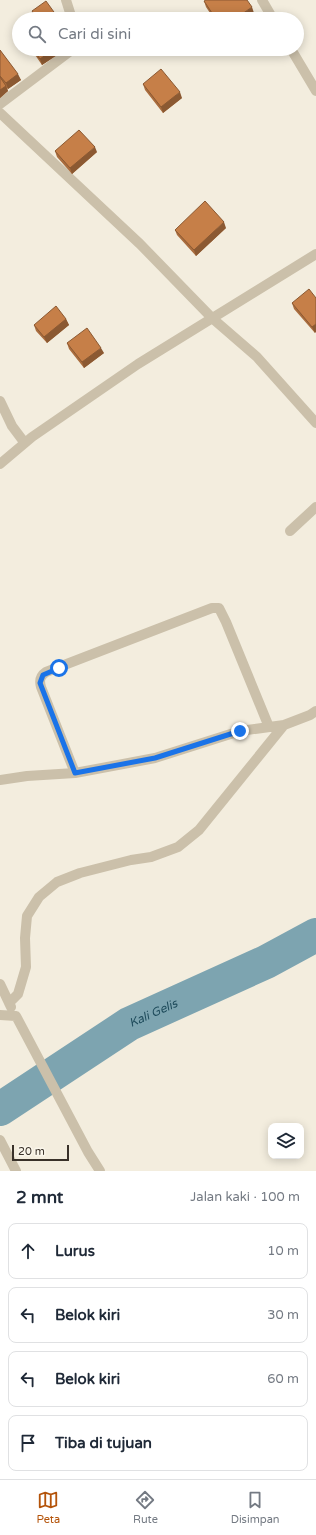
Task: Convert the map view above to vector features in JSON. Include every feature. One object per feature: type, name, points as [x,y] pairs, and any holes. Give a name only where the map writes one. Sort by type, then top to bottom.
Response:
[{"type":"street","points":[[66,0],[70,12]]},
{"type":"street","points":[[262,0],[269,12]]},
{"type":"street","points":[[0,104],[64,56]]},
{"type":"street","points":[[295,56],[316,91]]},
{"type":"street","points":[[0,113],[140,244],[212,318],[257,357],[316,423]]},
{"type":"street","points":[[0,464],[22,440],[138,364],[316,254]]},
{"type":"street","points":[[0,401],[12,426],[22,440]]},
{"type":"street","points":[[290,530],[316,507]]},
{"type":"street","points":[[75,773],[41,687],[41,677],[46,672],[212,608],[219,608],[226,622],[269,727]]},
{"type":"street","points":[[0,780],[27,776],[75,773],[155,758],[240,731],[284,725],[310,715],[316,711]]},
{"type":"street","points":[[9,1003],[18,994],[26,967],[25,938],[27,916],[39,897],[57,882],[131,860],[151,857],[178,847],[198,830],[284,725]]},
{"type":"street","points":[[0,984],[88,1152],[100,1171]]},
{"type":"street","points":[[0,1015],[18,1019]]},
{"type":"street","points":[[0,1140],[16,1171]]},
{"type":"building","points":[[247,0],[252,7],[245,12],[211,12],[204,1]]},
{"type":"building","points":[[46,1],[54,12],[33,12]]},
{"type":"building","points":[[0,50],[18,74],[6,83],[0,76]]},
{"type":"building","points":[[161,69],[180,92],[161,107],[143,84]]},
{"type":"building","points":[[0,77],[6,86],[0,90]]},
{"type":"building","points":[[79,130],[95,147],[70,168],[55,151]]},
{"type":"building","points":[[205,201],[224,222],[194,250],[175,230]]},
{"type":"building","points":[[309,289],[316,298],[316,324],[312,327],[292,303]]},
{"type":"building","points":[[56,306],[66,319],[44,337],[34,325]]},
{"type":"building","points":[[87,328],[101,348],[82,362],[67,343]]},
{"type":"waterway","name":"Kali Gelis","points":[[0,1109],[129,1024],[266,962],[316,935]]},
{"type":"route","points":[[59,668],[46,672],[41,677],[40,683],[75,773],[155,758],[240,731]]}]
